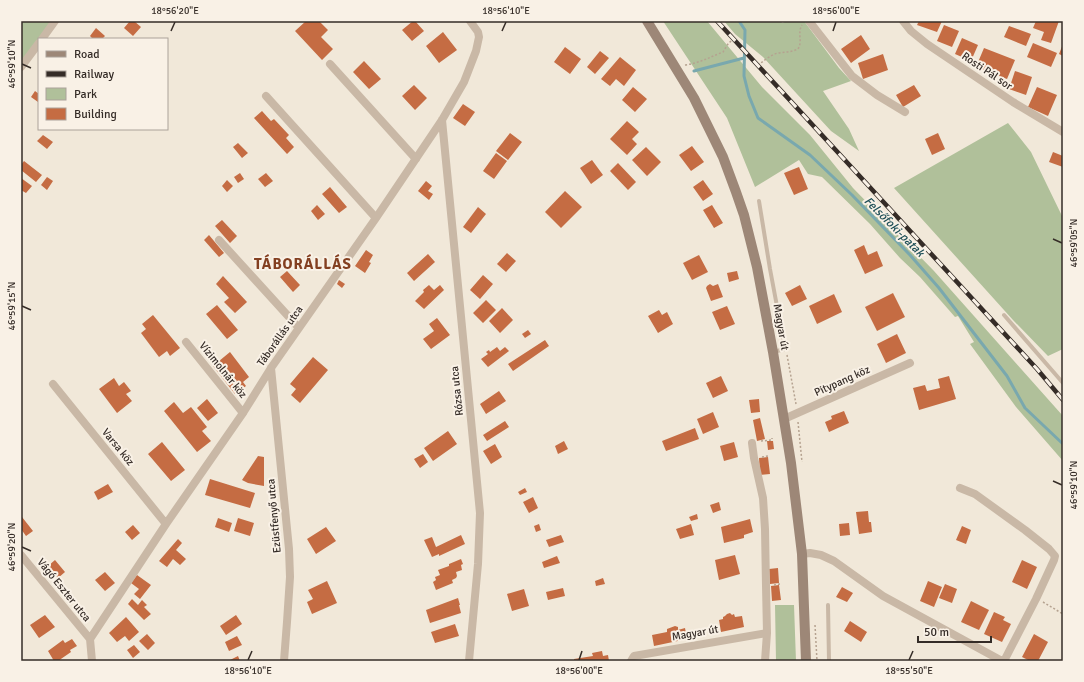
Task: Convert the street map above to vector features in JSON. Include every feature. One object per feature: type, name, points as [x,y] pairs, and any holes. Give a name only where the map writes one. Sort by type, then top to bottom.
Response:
[{"type":"street","points":[[43,38],[55,21]]},
{"type":"street","name":"Táborállás utca","points":[[90,639],[166,524],[243,413],[271,368],[376,218],[442,120],[464,82],[476,50],[479,37],[478,32],[470,21]]},
{"type":"street","name":"Magyar út","points":[[647,21],[694,98],[711,132],[726,164],[749,234],[760,280],[791,463],[802,554],[806,661]]},
{"type":"street","name":"Rosti Pál sor","points":[[903,21],[911,31],[927,44],[1013,102],[1063,132]]},
{"type":"street","points":[[806,23],[852,76],[905,112]]},
{"type":"street","points":[[21,67],[38,44]]},
{"type":"street","points":[[330,64],[416,159]]},
{"type":"street","points":[[266,96],[376,218]]},
{"type":"street","name":"Rózsa utca","points":[[442,120],[480,513],[478,564],[469,661]]},
{"type":"street","points":[[219,240],[299,328]]},
{"type":"street","name":"Vízimolnár köz","points":[[186,342],[243,413]]},
{"type":"street","name":"Pitypang köz","points":[[784,419],[910,363]]},
{"type":"street","name":"Ezüstfenyő utca","points":[[271,368],[289,548],[290,577],[288,622],[284,661]]},
{"type":"street","name":"Varsa köz","points":[[53,384],[166,524]]},
{"type":"street","points":[[752,443],[763,498],[765,529],[767,633],[765,661]]},
{"type":"street","points":[[802,554],[810,553],[834,561],[883,596],[1003,661],[1036,598],[1055,556],[1049,549],[975,494],[960,488]]},
{"type":"street","name":"Vágó Eszter utca","points":[[21,555],[90,639]]},
{"type":"street","name":"Magyar út","points":[[631,661],[634,656],[767,633]]},
{"type":"street","points":[[90,639],[92,661]]},
{"type":"lane","points":[[759,200],[785,349],[773,352]]},
{"type":"lane","points":[[1004,315],[1063,383]]},
{"type":"lane","points":[[828,605],[829,661]]},
{"type":"path","points":[[758,65],[771,56],[798,49],[800,43],[800,28],[806,23]]},
{"type":"path","points":[[685,65],[695,64],[723,52],[733,39]]},
{"type":"path","points":[[752,443],[772,440],[772,438]]},
{"type":"path","points":[[1036,598],[1063,614]]},
{"type":"green space","points":[[21,21],[55,21],[42,38],[38,38],[38,44],[21,67]]},
{"type":"green space","points":[[663,21],[707,21],[762,87],[810,135],[853,188],[934,271],[1063,416],[1063,461],[1016,407],[970,344],[974,342],[958,316],[955,317],[870,224],[822,177],[808,174],[799,160],[755,187],[727,118]]},
{"type":"green space","points":[[724,21],[781,21],[782,23],[788,21],[804,21],[839,68],[851,81],[823,91],[849,129],[859,151],[831,131],[763,57],[735,34]]},
{"type":"green space","points":[[1008,123],[1031,152],[1063,218],[1063,349],[1048,356],[1013,320],[894,188]]},
{"type":"green space","points":[[775,605],[794,605],[796,661],[776,661]]},
{"type":"building","points":[[130,21],[134,21],[141,27],[133,36],[124,28]]},
{"type":"building","points":[[306,21],[319,21],[328,30],[321,37],[333,49],[322,60],[295,31]]},
{"type":"building","points":[[415,21],[424,31],[412,41],[402,30]]},
{"type":"building","points":[[919,21],[942,21],[937,32],[917,25]]},
{"type":"building","points":[[1036,21],[1059,21],[1051,43],[1041,40],[1044,32],[1033,28]]},
{"type":"building","points":[[944,25],[959,31],[952,47],[937,41]]},
{"type":"building","points":[[1009,26],[1031,34],[1026,46],[1004,37]]},
{"type":"building","points":[[96,28],[105,36],[103,38],[92,38],[90,36]]},
{"type":"building","points":[[443,32],[457,50],[439,63],[426,46]]},
{"type":"building","points":[[861,35],[870,49],[851,63],[841,49]]},
{"type":"building","points":[[962,38],[978,45],[971,61],[955,54]]},
{"type":"building","points":[[1033,43],[1057,53],[1051,67],[1027,57]]},
{"type":"building","points":[[1063,44],[1063,56],[1059,54]]},
{"type":"building","points":[[565,47],[581,59],[570,74],[554,62]]},
{"type":"building","points":[[984,48],[1015,60],[1007,79],[976,67]]},
{"type":"building","points":[[600,51],[609,58],[595,74],[587,67]]},
{"type":"building","points":[[883,54],[888,70],[863,79],[858,63]]},
{"type":"building","points":[[620,57],[636,70],[624,86],[616,79],[610,86],[601,79]]},
{"type":"building","points":[[364,61],[381,79],[369,89],[353,72]]},
{"type":"building","points":[[1015,71],[1032,77],[1026,95],[1009,89]]},
{"type":"building","points":[[414,85],[427,98],[415,110],[402,96]]},
{"type":"building","points":[[914,85],[921,96],[903,107],[896,95]]},
{"type":"building","points":[[633,87],[647,99],[635,112],[622,100]]},
{"type":"building","points":[[1037,87],[1057,95],[1048,116],[1028,107]]},
{"type":"building","points":[[35,91],[38,93],[38,102],[31,97]]},
{"type":"building","points":[[463,104],[475,112],[465,126],[453,118]]},
{"type":"building","points":[[262,111],[271,121],[274,119],[289,135],[286,138],[294,147],[287,154],[254,118]]},
{"type":"building","points":[[627,121],[639,132],[632,139],[637,144],[627,155],[610,139]]},
{"type":"building","points":[[510,133],[522,142],[508,160],[496,151]]},
{"type":"building","points":[[938,133],[945,149],[932,155],[925,139]]},
{"type":"building","points":[[43,135],[53,142],[47,149],[37,141]]},
{"type":"building","points":[[238,143],[248,153],[242,158],[233,147]]},
{"type":"building","points":[[692,146],[704,162],[691,171],[679,155]]},
{"type":"building","points":[[646,147],[661,162],[647,176],[632,160]]},
{"type":"building","points":[[1053,152],[1063,156],[1063,167],[1049,162]]},
{"type":"building","points":[[496,153],[507,161],[494,179],[483,171]]},
{"type":"building","points":[[592,160],[603,175],[591,184],[580,168]]},
{"type":"building","points":[[24,161],[42,175],[36,182],[21,170],[21,165]]},
{"type":"building","points":[[618,163],[636,182],[628,190],[610,171]]},
{"type":"building","points":[[799,167],[808,189],[794,195],[784,173]]},
{"type":"building","points":[[240,173],[244,179],[238,183],[234,177]]},
{"type":"building","points":[[266,173],[273,181],[265,187],[258,179]]},
{"type":"building","points":[[47,177],[53,181],[47,190],[41,185]]},
{"type":"building","points":[[21,178],[32,186],[26,193],[21,190]]},
{"type":"building","points":[[227,180],[233,186],[227,192],[222,186]]},
{"type":"building","points":[[703,180],[713,194],[703,201],[693,187]]},
{"type":"building","points":[[426,181],[432,186],[428,191],[433,194],[429,200],[418,191]]},
{"type":"building","points":[[330,187],[347,207],[339,213],[322,194]]},
{"type":"building","points":[[565,191],[582,207],[561,228],[545,212]]},
{"type":"building","points":[[317,205],[325,214],[318,220],[311,211]]},
{"type":"building","points":[[712,205],[723,223],[714,228],[703,210]]},
{"type":"building","points":[[478,207],[486,214],[471,233],[463,227]]},
{"type":"building","points":[[222,220],[237,236],[230,243],[215,226]]},
{"type":"building","points":[[209,235],[224,253],[219,257],[204,240]]},
{"type":"building","points":[[864,245],[868,255],[877,251],[883,266],[865,274],[854,250]]},
{"type":"building","points":[[366,250],[373,255],[369,262],[371,263],[365,273],[355,266]]},
{"type":"building","points":[[507,253],[516,261],[506,272],[497,264]]},
{"type":"building","points":[[428,254],[435,262],[414,281],[407,273]]},
{"type":"building","points":[[699,255],[708,272],[692,280],[683,263]]},
{"type":"building","points":[[287,271],[300,285],[293,292],[280,277]]},
{"type":"building","points":[[737,271],[739,279],[729,282],[727,273]]},
{"type":"building","points":[[483,275],[493,284],[480,299],[470,290]]},
{"type":"building","points":[[223,276],[247,302],[235,313],[224,302],[229,298],[216,284]]},
{"type":"building","points":[[339,280],[345,284],[342,288],[337,284]]},
{"type":"building","points":[[710,284],[713,286],[718,284],[723,297],[711,301],[706,288]]},
{"type":"building","points":[[429,285],[434,290],[440,285],[444,290],[424,309],[415,301],[424,292],[423,290]]},
{"type":"building","points":[[800,285],[807,299],[792,306],[785,293]]},
{"type":"building","points":[[893,293],[905,317],[877,331],[865,307]]},
{"type":"building","points":[[834,294],[842,312],[817,324],[809,306]]},
{"type":"building","points":[[486,300],[496,310],[483,323],[473,313]]},
{"type":"building","points":[[217,305],[238,330],[227,339],[206,314]]},
{"type":"building","points":[[727,306],[735,324],[720,330],[712,312]]},
{"type":"building","points":[[502,308],[513,320],[500,333],[489,321]]},
{"type":"building","points":[[659,310],[662,315],[667,312],[673,324],[658,333],[648,316]]},
{"type":"building","points":[[153,315],[180,348],[170,356],[167,351],[159,357],[141,333],[146,329],[142,324]]},
{"type":"building","points":[[437,318],[450,335],[431,349],[423,339],[434,331],[429,324]]},
{"type":"building","points":[[528,330],[531,334],[525,338],[522,334]]},
{"type":"building","points":[[897,334],[906,353],[886,363],[877,344]]},
{"type":"building","points":[[545,340],[549,346],[513,371],[508,364]]},
{"type":"building","points":[[497,347],[500,351],[505,347],[509,351],[488,367],[481,359],[488,354],[486,352],[489,350],[490,352]]},
{"type":"building","points":[[230,352],[249,377],[243,382],[246,386],[235,394],[213,366]]},
{"type":"building","points":[[313,357],[328,370],[300,403],[291,395],[296,389],[290,384]]},
{"type":"building","points":[[721,376],[728,391],[713,398],[706,383]]},
{"type":"building","points":[[949,376],[956,399],[919,410],[913,388],[925,385],[927,391],[940,388],[938,379]]},
{"type":"building","points":[[114,378],[119,386],[124,382],[131,391],[126,394],[132,401],[117,413],[99,389]]},
{"type":"building","points":[[499,391],[506,401],[486,414],[480,404]]},
{"type":"building","points":[[207,399],[218,413],[208,421],[197,408]]},
{"type":"building","points":[[759,399],[760,412],[751,413],[749,400]]},
{"type":"building","points":[[174,402],[183,413],[191,407],[207,427],[202,431],[211,441],[197,452],[164,411]]},
{"type":"building","points":[[844,411],[849,423],[829,432],[825,422],[832,419],[831,416]]},
{"type":"building","points":[[713,412],[719,427],[703,434],[697,419]]},
{"type":"building","points":[[760,418],[765,439],[757,441],[753,420]]},
{"type":"building","points":[[505,421],[509,427],[487,441],[483,435]]},
{"type":"building","points":[[695,428],[699,439],[666,451],[662,441]]},
{"type":"building","points":[[448,431],[457,444],[433,461],[424,448]]},
{"type":"building","points":[[564,441],[568,449],[558,454],[555,446]]},
{"type":"building","points":[[767,441],[773,441],[774,449],[768,450]]},
{"type":"building","points":[[162,442],[185,470],[171,481],[148,454]]},
{"type":"building","points":[[734,442],[738,457],[724,461],[720,446]]},
{"type":"building","points":[[495,444],[502,457],[491,464],[483,451]]},
{"type":"building","points":[[423,454],[428,462],[420,468],[414,459]]},
{"type":"building","points":[[258,456],[264,457],[264,486],[248,483],[242,480]]},
{"type":"building","points":[[768,457],[770,474],[760,475],[759,458]]},
{"type":"building","points":[[210,479],[255,493],[250,508],[205,495]]},
{"type":"building","points":[[108,484],[113,492],[98,500],[94,492]]},
{"type":"building","points":[[525,488],[527,492],[520,495],[518,492]]},
{"type":"building","points":[[533,497],[538,508],[529,513],[523,502]]},
{"type":"building","points":[[719,502],[721,510],[713,513],[710,505]]},
{"type":"building","points":[[868,511],[872,532],[859,534],[856,512]]},
{"type":"building","points":[[697,514],[698,519],[691,521],[689,517]]},
{"type":"building","points":[[22,517],[33,531],[26,536],[21,529]]},
{"type":"building","points":[[218,518],[232,523],[229,532],[215,527]]},
{"type":"building","points":[[238,518],[254,523],[250,536],[234,531]]},
{"type":"building","points":[[750,519],[753,532],[744,535],[744,538],[724,543],[721,527]]},
{"type":"building","points":[[849,523],[850,535],[840,536],[839,524]]},
{"type":"building","points":[[539,524],[541,530],[536,532],[534,526]]},
{"type":"building","points":[[691,524],[694,535],[680,539],[676,529]]},
{"type":"building","points":[[133,525],[140,533],[132,540],[125,532]]},
{"type":"building","points":[[962,526],[971,530],[966,544],[956,540]]},
{"type":"building","points":[[326,527],[336,541],[316,554],[307,539]]},
{"type":"building","points":[[461,535],[465,544],[439,556],[439,554],[432,557],[424,540],[432,537],[436,547]]},
{"type":"building","points":[[561,535],[564,542],[549,547],[546,540]]},
{"type":"building","points":[[178,539],[182,543],[176,550],[186,559],[180,565],[173,559],[167,567],[159,561]]},
{"type":"building","points":[[735,555],[740,574],[719,580],[715,560]]},
{"type":"building","points":[[557,556],[560,563],[544,568],[542,562]]},
{"type":"building","points":[[461,559],[463,564],[461,565],[462,570],[456,572],[457,576],[452,580],[453,583],[436,590],[433,582],[436,580],[435,577],[440,575],[438,570]]},
{"type":"building","points":[[55,560],[65,572],[58,578],[48,566]]},
{"type":"building","points":[[1022,560],[1037,567],[1027,589],[1012,582]]},
{"type":"building","points":[[778,568],[779,583],[770,584],[769,569]]},
{"type":"building","points":[[105,572],[115,583],[105,591],[95,580]]},
{"type":"building","points":[[137,575],[151,585],[140,599],[134,594],[139,589],[131,583]]},
{"type":"building","points":[[603,578],[605,584],[596,586],[595,581]]},
{"type":"building","points":[[327,581],[337,603],[312,614],[307,602],[313,599],[308,590]]},
{"type":"building","points":[[928,581],[942,587],[934,607],[920,601]]},
{"type":"building","points":[[945,584],[957,589],[952,603],[939,598]]},
{"type":"building","points":[[779,585],[781,600],[772,601],[771,586]]},
{"type":"building","points":[[842,587],[853,593],[847,602],[836,597]]},
{"type":"building","points":[[563,588],[565,596],[548,600],[546,592]]},
{"type":"building","points":[[524,589],[529,606],[512,611],[507,594]]},
{"type":"building","points":[[458,598],[461,613],[430,623],[426,610]]},
{"type":"building","points":[[132,599],[138,605],[142,600],[147,605],[144,607],[151,614],[144,620],[128,604]]},
{"type":"building","points":[[971,601],[989,610],[979,630],[961,622]]},
{"type":"building","points":[[994,612],[1005,617],[1003,620],[1011,624],[1002,642],[984,634]]},
{"type":"building","points":[[730,613],[732,615],[734,614],[735,617],[742,616],[744,627],[721,632],[719,620],[723,619],[723,617]]},
{"type":"building","points":[[45,615],[55,627],[39,638],[30,625]]},
{"type":"building","points":[[236,615],[242,624],[226,635],[220,626]]},
{"type":"building","points":[[126,617],[139,632],[129,641],[125,636],[117,642],[109,633]]},
{"type":"building","points":[[850,621],[867,632],[861,642],[844,631]]},
{"type":"building","points":[[455,624],[459,636],[435,643],[431,632]]},
{"type":"building","points":[[675,626],[678,627],[678,630],[685,628],[687,639],[654,646],[652,635],[667,632],[667,629]]},
{"type":"building","points":[[718,627],[719,633],[711,634],[710,629]]},
{"type":"building","points":[[147,634],[155,643],[148,650],[139,641]]},
{"type":"building","points":[[1034,634],[1048,642],[1038,661],[1030,661],[1022,657]]},
{"type":"building","points":[[237,636],[242,645],[229,651],[225,642]]},
{"type":"building","points":[[72,639],[77,646],[58,661],[54,661],[48,651],[63,640],[65,643]]},
{"type":"building","points":[[134,645],[140,652],[133,658],[127,650]]},
{"type":"building","points":[[602,651],[603,656],[608,655],[609,661],[574,661],[574,659],[593,656],[592,653]]},
{"type":"building","points":[[238,656],[240,661],[228,661]]},
{"type":"waterway","name":"Felsőfoki-patak","points":[[739,21],[745,30],[744,76],[749,96],[758,118],[810,155],[852,195],[910,255],[939,288],[1007,376],[1025,408],[1063,444]]},
{"type":"waterway","points":[[694,71],[744,58]]},
{"type":"railway","points":[[717,21],[1037,369],[1063,400]]},
{"type":"district","name":"TÁBORÁLLÁS","points":[[303,264]]}]
